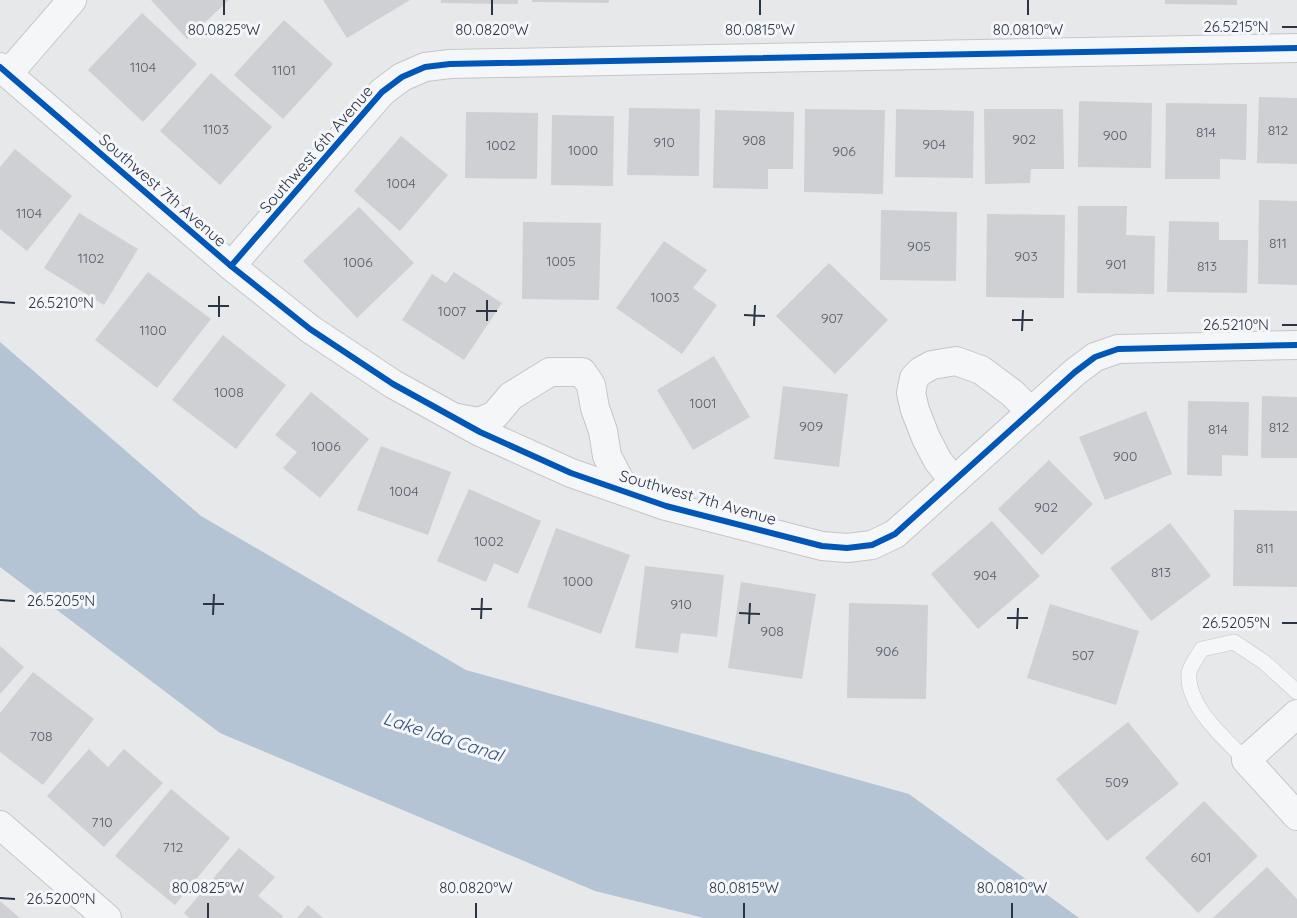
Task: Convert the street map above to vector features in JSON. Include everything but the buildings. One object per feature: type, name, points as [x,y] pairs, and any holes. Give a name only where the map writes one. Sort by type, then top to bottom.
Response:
[{"type":"street","points":[[4,70],[72,0]]},
{"type":"street","name":"Southwest 6th Avenue","points":[[231,267],[382,92],[402,77],[425,67],[462,63],[1297,48]]},
{"type":"street","name":"Southwest 7th Avenue","points":[[4,70],[231,267],[309,329],[393,384],[480,432],[571,473],[666,506],[822,546],[847,548],[872,545],[895,534],[1075,372],[1095,357],[1118,349],[1297,345]]},
{"type":"street","points":[[954,481],[938,461],[915,410],[911,393],[914,378],[921,371],[932,365],[957,361],[981,370],[1012,393],[1031,412]]},
{"type":"street","points":[[455,418],[479,422],[495,415],[512,396],[550,372],[582,372],[591,385],[608,456],[626,492]]},
{"type":"street","points":[[1297,714],[1246,760],[1297,816]]},
{"type":"street","points":[[0,825],[107,918]]},
{"type":"lane","points":[[1246,760],[1213,727],[1191,694],[1189,672],[1202,649],[1234,642],[1264,662],[1297,692]]},
{"type":"water","name":"Lake Ida Canal","points":[[0,342],[201,516],[466,670],[909,794],[1079,918],[704,918],[595,891],[220,733],[0,567]]},
{"type":"cycle path","points":[[231,266],[382,92],[402,77],[425,67],[450,64],[1297,48]]},
{"type":"cycle path","points":[[0,67],[231,266],[310,329],[393,384],[480,432],[571,473],[666,506],[822,546],[847,548],[872,545],[895,534],[1075,372],[1095,357],[1118,349],[1297,345]]}]
